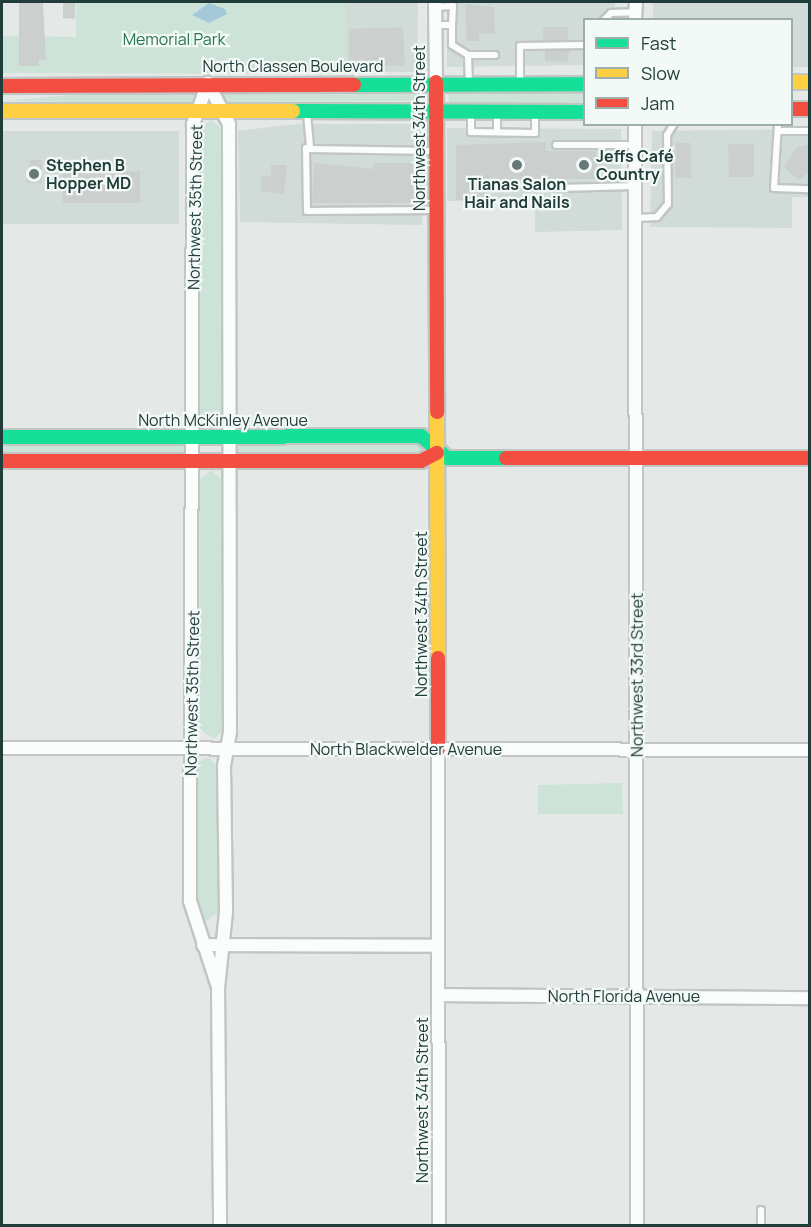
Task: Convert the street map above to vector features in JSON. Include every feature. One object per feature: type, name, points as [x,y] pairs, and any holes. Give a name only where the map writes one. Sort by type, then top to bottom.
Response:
[{"type":"street","name":"Northwest 34th Street","points":[[435,4],[439,1226]]},
{"type":"street","name":"North Classen Boulevard","points":[[2,86],[436,82],[583,84]]},
{"type":"street","points":[[793,82],[810,82]]},
{"type":"street","name":"Northwest 35th Street","points":[[208,83],[229,124],[227,749],[222,945],[218,988],[220,1226]]},
{"type":"street","name":"Northwest 35th Street","points":[[208,83],[193,124],[194,461],[190,901],[218,988]]},
{"type":"street","points":[[793,109],[810,109]]},
{"type":"street","points":[[2,111],[583,112]]},
{"type":"street","name":"Northwest 33rd Street","points":[[635,126],[637,218],[637,1226]]},
{"type":"street","name":"North McKinley Avenue","points":[[2,437],[421,436],[436,453],[447,458],[810,458]]},
{"type":"street","name":"North McKinley Avenue","points":[[2,462],[421,461],[436,453]]},
{"type":"street","name":"North Blackwelder Avenue","points":[[2,748],[810,750]]},
{"type":"street","points":[[203,945],[438,946]]},
{"type":"street","name":"North Florida Avenue","points":[[438,994],[810,998]]},
{"type":"lane","points":[[435,4],[453,6],[452,45],[468,55],[495,55]]},
{"type":"lane","points":[[606,18],[611,13],[635,11]]},
{"type":"lane","points":[[435,26],[452,25]]},
{"type":"lane","points":[[520,83],[520,46],[583,45]]},
{"type":"lane","points":[[468,55],[469,83]]},
{"type":"lane","points":[[307,110],[307,211],[436,210]]},
{"type":"lane","points":[[471,112],[471,132],[535,133],[535,112]]},
{"type":"lane","points":[[497,112],[497,132]]},
{"type":"lane","points":[[637,218],[657,217],[668,204],[668,135],[673,126]]},
{"type":"lane","points":[[810,131],[778,128],[774,188],[810,189]]},
{"type":"lane","points":[[556,145],[635,145]]},
{"type":"lane","points":[[306,148],[436,151]]},
{"type":"lane","points":[[560,188],[635,186]]},
{"type":"lane","points":[[761,1210],[761,1226]]},
{"type":"shaded area","points":[[346,2],[418,2],[417,72],[346,72]]},
{"type":"shaded area","points":[[447,2],[615,2],[615,18],[583,18],[583,65],[447,67]]},
{"type":"shaded area","points":[[653,2],[809,2],[809,67],[793,67],[793,18],[653,18]]},
{"type":"shaded area","points":[[297,124],[423,124],[422,225],[240,222],[238,131]]},
{"type":"shaded area","points":[[447,128],[621,129],[622,230],[535,232],[535,201],[447,201]]},
{"type":"shaded area","points":[[809,129],[809,197],[792,197],[792,228],[650,227],[652,131]]},
{"type":"shaded area","points":[[2,131],[179,131],[179,224],[2,224]]},
{"type":"green space","name":"Memorial Park","points":[[76,2],[346,2],[346,74],[2,73],[2,36],[76,37]]},
{"type":"green space","points":[[455,92],[583,92],[583,103],[449,103],[449,94]]},
{"type":"green space","points":[[91,93],[199,94],[192,104],[4,101]]},
{"type":"green space","points":[[228,93],[419,93],[423,101],[222,102],[221,95]]},
{"type":"green space","points":[[211,120],[222,129],[223,420],[212,430],[199,419],[199,129]]},
{"type":"green space","points":[[420,442],[424,455],[240,454],[237,450],[240,444]]},
{"type":"green space","points":[[182,443],[185,453],[2,454],[2,445]]},
{"type":"green space","points":[[211,470],[223,481],[224,729],[214,739],[200,730],[199,480]]},
{"type":"green space","points":[[208,757],[219,767],[220,911],[206,921],[196,910],[196,764]]},
{"type":"green space","points":[[622,783],[623,814],[538,814],[538,785]]},
{"type":"water","points":[[209,3],[225,9],[227,14],[209,23],[192,15]]},
{"type":"building","points":[[19,2],[43,2],[46,60],[39,59],[39,66],[19,66]]},
{"type":"building","points":[[63,2],[75,2],[75,19],[63,18]]},
{"type":"building","points":[[465,4],[494,7],[495,34],[479,34],[479,41],[467,41]]},
{"type":"building","points":[[403,27],[405,66],[349,66],[349,29]]},
{"type":"building","points":[[543,27],[568,27],[568,40],[543,40]]},
{"type":"building","points":[[569,50],[568,62],[545,61],[545,51]]},
{"type":"building","points":[[546,142],[546,151],[596,151],[596,179],[486,179],[486,200],[456,200],[456,145]]},
{"type":"building","points":[[676,143],[691,143],[691,178],[675,178]]},
{"type":"building","points":[[728,144],[754,144],[754,177],[729,177]]},
{"type":"building","points":[[810,144],[810,172],[798,180],[784,167],[797,147]]},
{"type":"building","name":"Stephen B Hopper MD","points":[[30,160],[42,160],[42,183],[26,183]]},
{"type":"building","points":[[62,163],[124,164],[124,171],[140,171],[140,203],[63,203]]},
{"type":"building","points":[[314,163],[373,169],[373,163],[415,163],[417,203],[312,203]]},
{"type":"building","points":[[271,165],[287,165],[284,194],[261,191],[261,175],[271,176]]},
{"type":"traffic: fast","points":[[354,85],[583,84]]},
{"type":"traffic: fast","points":[[293,111],[583,112]]},
{"type":"traffic: fast","points":[[2,437],[421,436],[447,458],[506,458]]},
{"type":"traffic: slow","points":[[793,82],[810,82]]},
{"type":"traffic: slow","points":[[2,111],[293,111]]},
{"type":"traffic: slow","points":[[437,412],[438,658]]},
{"type":"traffic: jam","points":[[436,82],[437,412]]},
{"type":"traffic: jam","points":[[2,86],[354,85]]},
{"type":"traffic: jam","points":[[793,109],[810,109]]},
{"type":"traffic: jam","points":[[2,461],[421,461],[437,453]]},
{"type":"traffic: jam","points":[[506,458],[810,458]]},
{"type":"traffic: jam","points":[[438,658],[438,749]]},
{"type":"place","name":"Tianas Salon Hair and Nails","points":[[517,165]]},
{"type":"place","name":"Jeffs Café Country","points":[[584,165]]},
{"type":"place","name":"Stephen B Hopper MD","points":[[34,174]]}]
